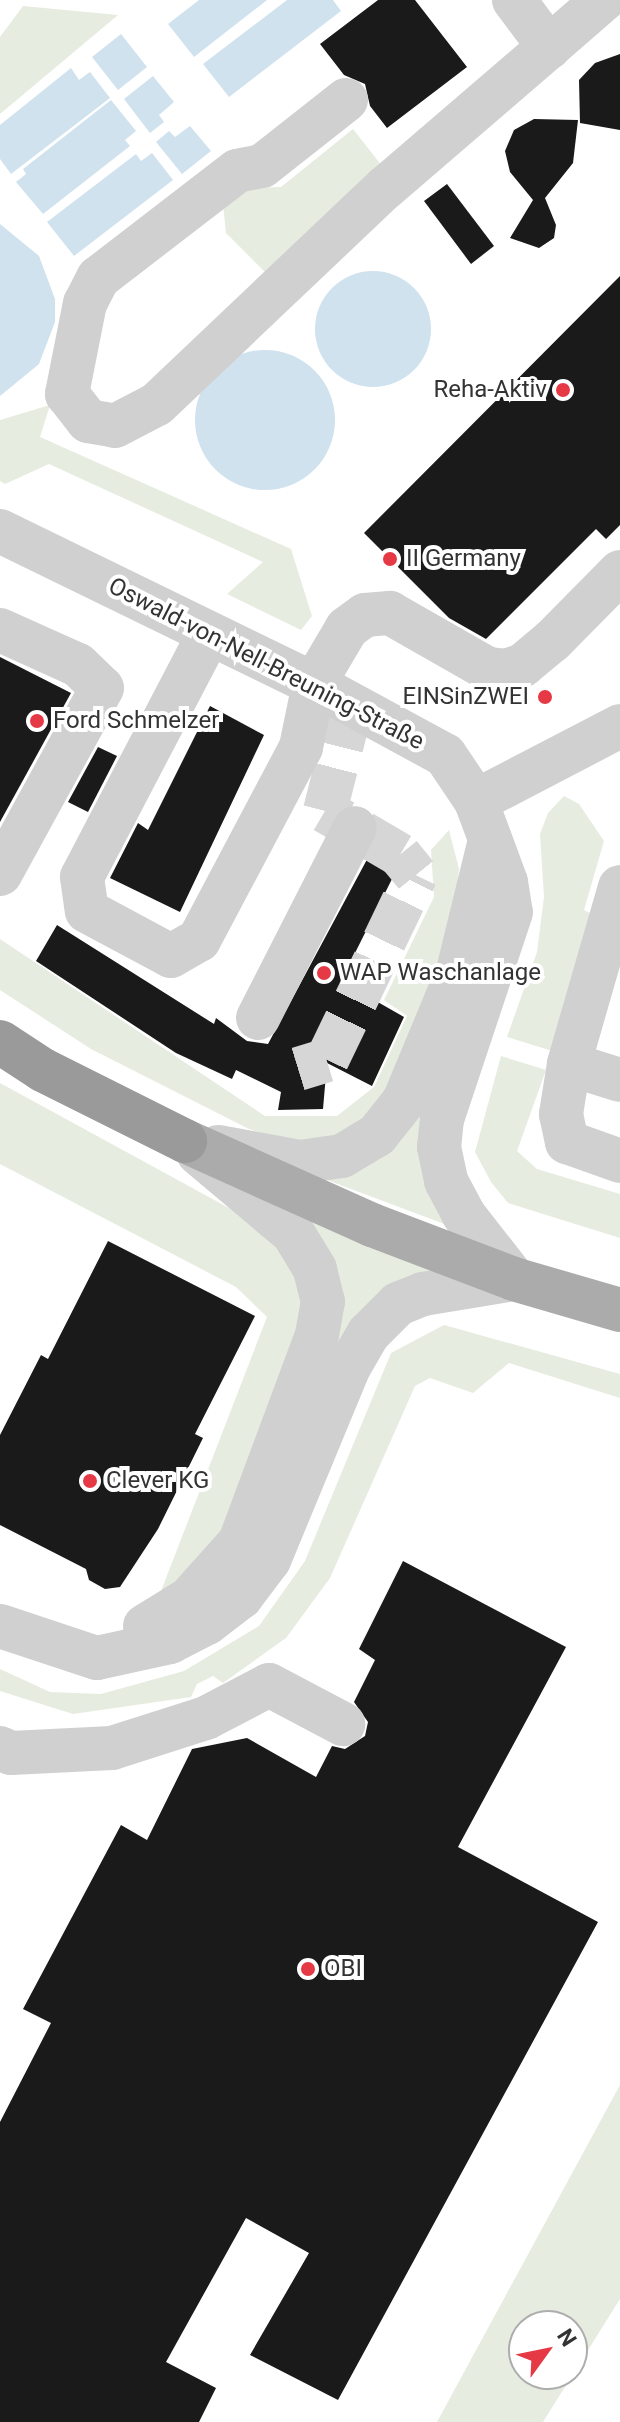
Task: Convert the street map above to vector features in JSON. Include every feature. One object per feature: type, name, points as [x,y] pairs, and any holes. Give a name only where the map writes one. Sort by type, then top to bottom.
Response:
[{"type":"highway","points":[[0,1042],[43,1070],[185,1141]]},
{"type":"main road","points":[[185,1141],[331,1209],[514,1279],[620,1310]]},
{"type":"street","points":[[514,0],[549,47]]},
{"type":"street","points":[[346,100],[262,166],[237,171],[98,278],[85,303],[67,394],[88,421],[115,426],[157,404],[385,188],[603,0]]},
{"type":"street","name":"Oswald-von-Nell-Breuning-Straße","points":[[0,531],[314,684],[445,755],[483,820],[511,912],[442,1119],[439,1147],[446,1181],[464,1215],[514,1279]]},
{"type":"street","points":[[209,634],[82,877],[87,911],[171,956],[199,940],[301,747],[314,684],[347,628],[365,615],[390,613],[488,669],[523,665],[620,572]]},
{"type":"street","points":[[0,630],[78,665],[102,688],[0,874]]},
{"type":"street","points":[[185,1141],[300,1162],[342,1156],[377,1135],[404,1101],[458,971],[483,820],[620,727]]},
{"type":"street","points":[[258,1018],[355,828]]},
{"type":"street","points":[[620,887],[610,965],[569,1064],[561,1114],[567,1142],[620,1161]]},
{"type":"street","points":[[569,1064],[620,1080]]},
{"type":"street","points":[[58,1648],[159,1621],[217,1572],[240,1542],[317,1335],[323,1302],[315,1269],[293,1233],[185,1141]]},
{"type":"street","points":[[0,1626],[58,1648],[97,1658],[170,1642],[207,1623],[241,1597],[269,1560],[349,1367],[369,1333],[398,1304],[423,1294],[514,1279]]},
{"type":"street","points":[[0,1748],[11,1753],[112,1748],[206,1718],[269,1685],[343,1724]]},
{"type":"shaded area","points":[[23,6],[118,15],[0,114],[0,37]]},
{"type":"shaded area","points":[[353,129],[386,171],[266,273],[226,233],[223,205],[244,188],[281,187]]},
{"type":"shaded area","points":[[50,405],[40,437],[291,549],[312,616],[301,630],[227,594],[263,562],[49,464],[5,484],[0,481],[0,420]]},
{"type":"shaded area","points":[[564,796],[579,804],[604,841],[584,910],[592,914],[562,1054],[507,1037],[537,952],[544,897],[540,834],[548,813]]},
{"type":"shaded area","points":[[449,830],[459,869],[453,925],[397,1086],[349,1133],[297,1148],[247,1128],[91,1049],[0,990],[0,939],[265,1116],[337,1116],[374,1087],[407,1016],[384,1000],[434,897],[431,850]]},
{"type":"shaded area","points":[[501,1056],[546,1070],[517,1151],[537,1169],[620,1194],[620,1238],[508,1203],[491,1182],[475,1152]]},
{"type":"shaded area","points":[[0,1083],[284,1238],[308,1306],[232,1529],[156,1604],[267,1317],[236,1287],[0,1164]]},
{"type":"shaded area","points":[[439,1089],[463,1231],[303,1171]]},
{"type":"shaded area","points":[[280,1204],[452,1272],[434,1273],[248,1548],[327,1341]]},
{"type":"shaded area","points":[[444,1325],[620,1374],[620,1398],[509,1363],[473,1393],[430,1378],[415,1386],[330,1578],[286,1638],[223,1683],[213,1676],[197,1684],[191,1697],[73,1714],[0,1691],[0,1669],[50,1692],[101,1694],[184,1671],[259,1626],[305,1561],[391,1353]]},
{"type":"shaded area","points":[[620,2085],[620,2299],[588,2350],[588,2310],[508,2310],[508,2390],[563,2390],[543,2422],[437,2422]]},
{"type":"water","points":[[199,0],[267,0],[194,57],[168,24]]},
{"type":"water","points":[[287,0],[333,0],[341,11],[229,97],[203,64]]},
{"type":"water","points":[[121,34],[147,67],[118,90],[92,57]]},
{"type":"water","points":[[71,68],[79,80],[90,72],[110,98],[11,174],[0,159],[0,125]]},
{"type":"water","points":[[153,76],[174,102],[159,115],[164,122],[150,133],[124,99]]},
{"type":"water","points":[[111,100],[136,131],[125,140],[130,146],[43,214],[16,182],[26,174],[23,169]]},
{"type":"water","points":[[190,126],[211,151],[182,174],[156,142],[169,131],[175,137]]},
{"type":"water","points":[[152,153],[173,180],[74,256],[47,222],[136,154],[141,161]]},
{"type":"water","points":[[0,224],[39,256],[55,299],[55,322],[39,364],[0,396]]},
{"type":"water","points":[[373,271],[395,275],[414,288],[427,307],[431,329],[427,351],[414,370],[395,383],[373,387],[351,383],[332,370],[319,351],[315,329],[319,307],[332,288],[351,275]]},
{"type":"water","points":[[265,350],[292,356],[314,371],[329,393],[335,420],[329,447],[314,469],[292,484],[265,490],[238,484],[216,469],[201,447],[195,420],[201,393],[216,371],[238,356]]},
{"type":"building","points":[[378,0],[415,0],[467,67],[387,128],[370,106],[365,84],[344,75],[320,44]]},
{"type":"building","points":[[620,54],[620,130],[580,123],[579,80],[595,63]]},
{"type":"building","points":[[534,119],[578,120],[573,163],[545,198],[556,225],[554,238],[539,248],[510,238],[533,200],[510,172],[505,151],[514,130]]},
{"type":"building","points":[[447,184],[494,246],[471,264],[424,201]]},
{"type":"building","name":"Reha-Aktiv","points":[[620,276],[620,525],[606,539],[596,529],[486,639],[449,618],[364,533]]},
{"type":"building","name":"Ford Schmelzer","points":[[0,657],[71,693],[0,822]]},
{"type":"building","points":[[210,706],[264,735],[180,912],[110,878],[138,823],[148,830]]},
{"type":"building","points":[[98,747],[117,756],[88,812],[68,802]]},
{"type":"building","points":[[371,852],[399,865],[341,981],[404,1017],[372,1086],[327,1063],[323,1109],[278,1110],[281,1092],[236,1070],[232,1079],[176,1053],[36,961],[57,925],[214,1024],[216,1018],[247,1041],[268,1044]]},
{"type":"building","points":[[108,1241],[255,1316],[195,1434],[203,1438],[158,1529],[120,1587],[105,1589],[89,1580],[86,1569],[0,1525],[0,1435],[41,1355],[48,1359]]},
{"type":"building","name":"OBI","points":[[403,1561],[566,1647],[458,1847],[598,1922],[338,2400],[250,2355],[309,2253],[246,2218],[166,2362],[216,2388],[199,2422],[0,2422],[0,2122],[51,2023],[23,2009],[121,1825],[147,1840],[192,1749],[247,1738],[316,1777],[332,1746],[345,1749],[365,1736],[368,1722],[354,1702],[375,1660],[359,1649]]},
{"type":"tunnel","points":[[298,1069],[327,1060],[416,875],[400,855],[325,811],[352,704]]},
{"type":"place","name":"Reha-Aktiv","points":[[563,390]]},
{"type":"place","name":"II Germany","points":[[390,559]]},
{"type":"place","name":"EINSinZWEI","points":[[545,697]]},
{"type":"place","name":"Ford Schmelzer","points":[[37,721]]},
{"type":"place","name":"WAP Waschanlage","points":[[324,973]]},
{"type":"place","name":"Clever KG","points":[[90,1481]]},
{"type":"place","name":"OBI","points":[[308,1969]]}]
